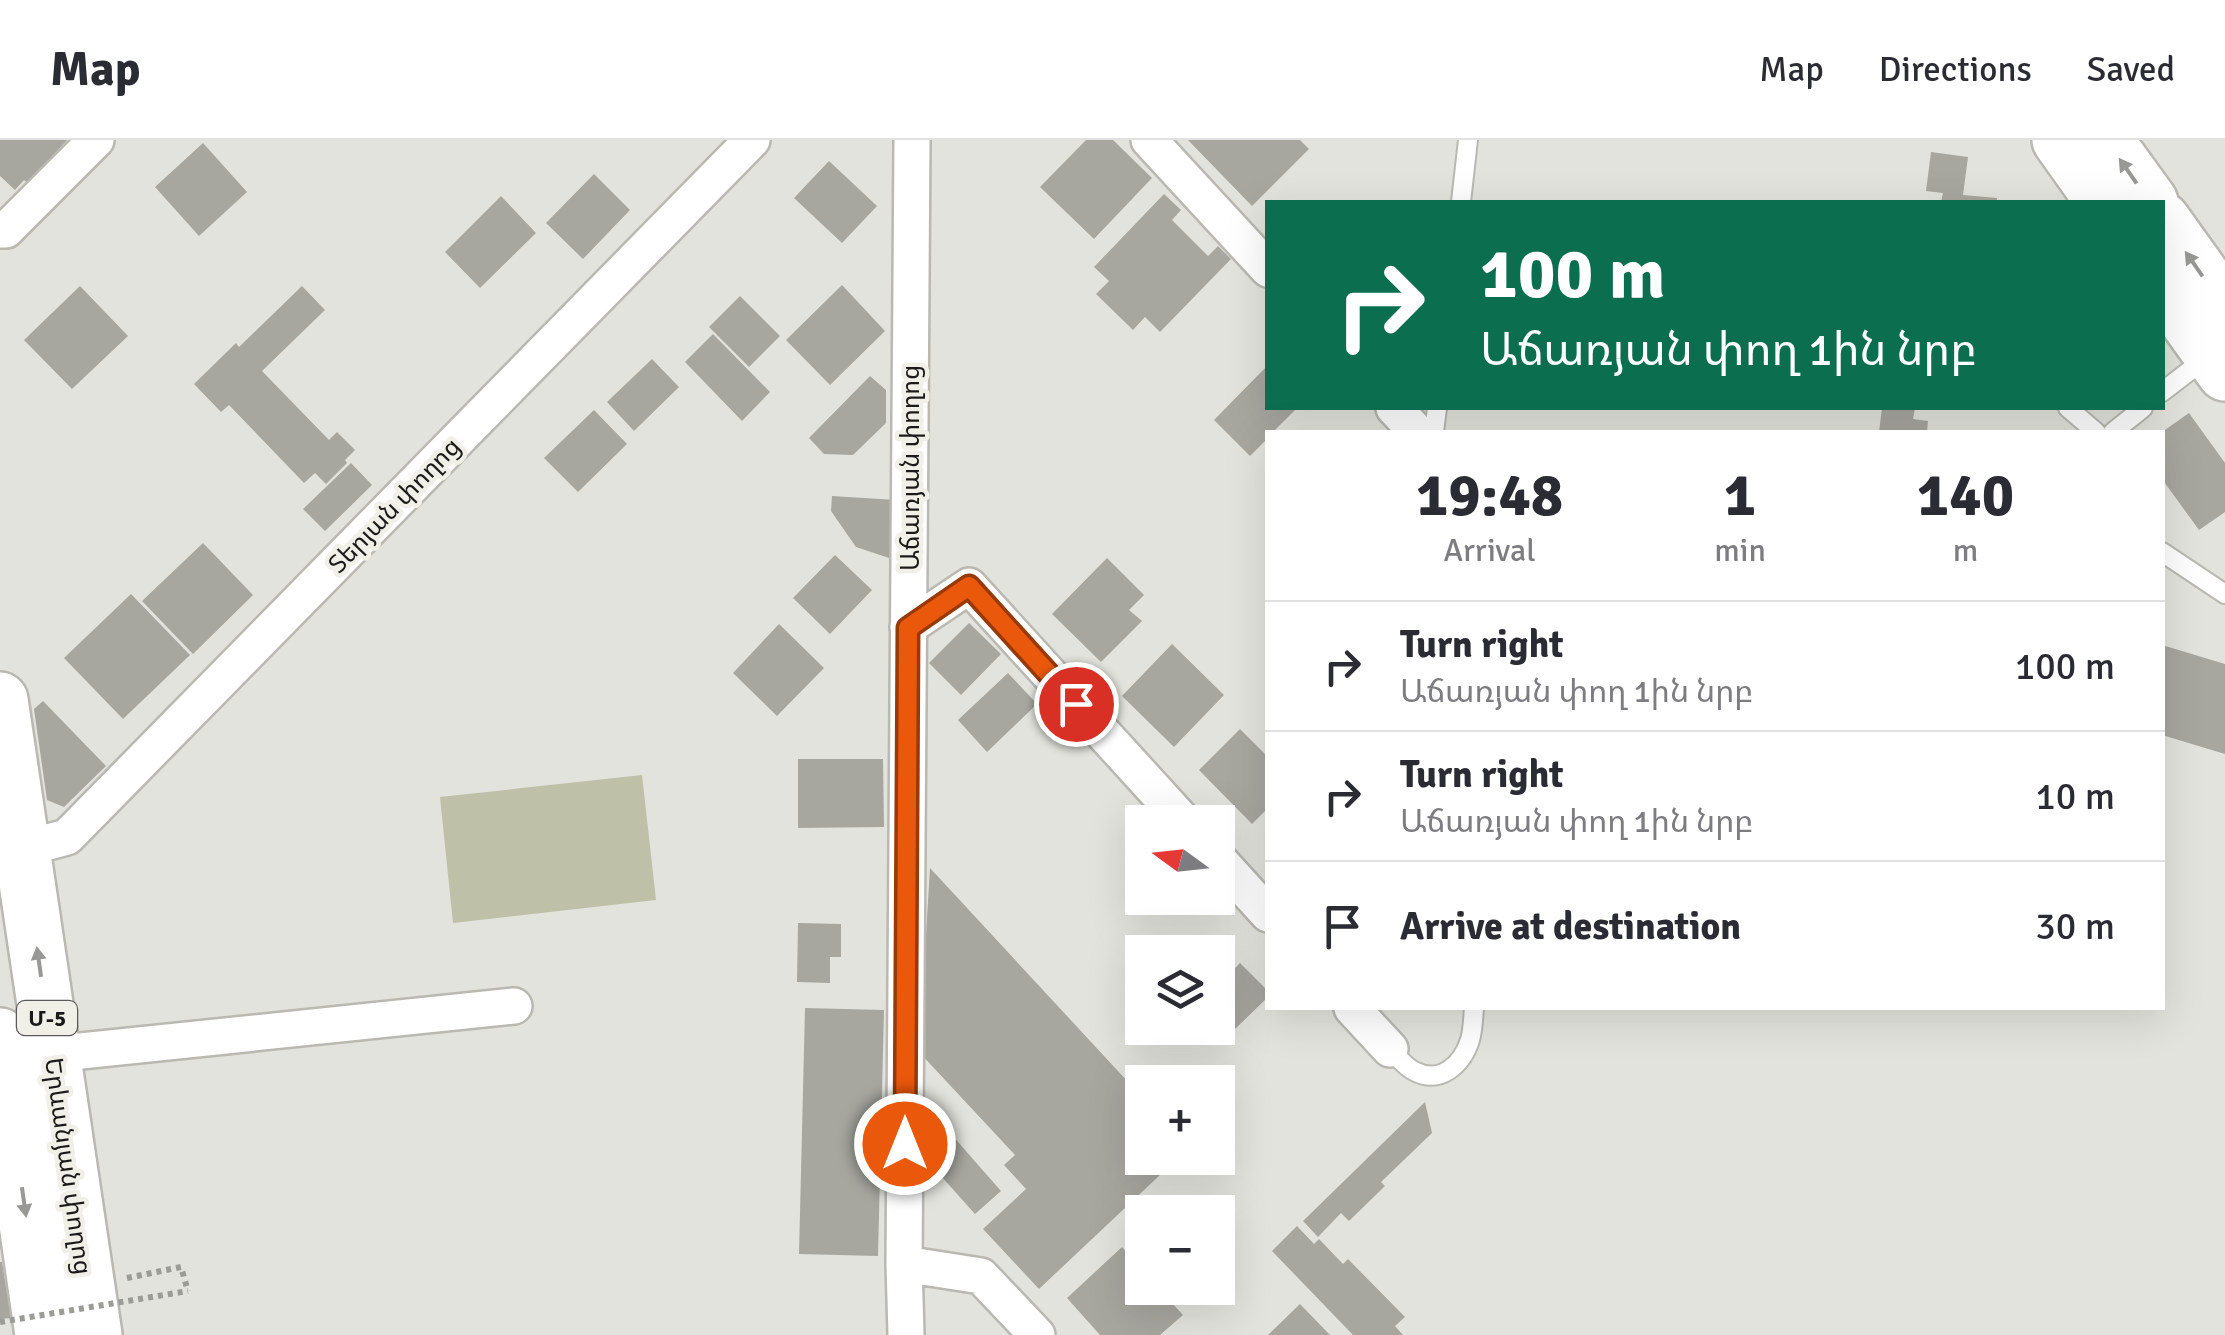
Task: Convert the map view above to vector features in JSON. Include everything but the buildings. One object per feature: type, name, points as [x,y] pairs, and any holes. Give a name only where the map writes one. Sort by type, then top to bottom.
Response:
[{"type":"main road","points":[[2060,140],[2103,200]]},
{"type":"main road","points":[[2106,140],[2149,200]]},
{"type":"main road","points":[[2165,224],[2225,308]]},
{"type":"main road","points":[[2165,290],[2213,368]]},
{"type":"main road","name":"Երևանյան փողոց","points":[[0,700],[94,1335]]},
{"type":"main road","name":"Երևանյան փողոց","points":[[0,1036],[43,1335]]},
{"type":"street","points":[[0,230],[6,230],[96,140]]},
{"type":"street","name":"Տերյան փողոց","points":[[22,849],[68,837],[752,140]]},
{"type":"street","name":"Աճառյան փողոց","points":[[906,1335],[912,140]]},
{"type":"street","points":[[1149,140],[1265,266]]},
{"type":"street","points":[[1396,410],[1415,430]]},
{"type":"street","points":[[908,628],[969,586],[1169,805]]},
{"type":"street","points":[[1235,878],[1265,911]]},
{"type":"street","points":[[52,1054],[514,1006]]},
{"type":"street","points":[[1354,1010],[1390,1049]]},
{"type":"street","points":[[904,1264],[980,1276],[1038,1335]]},
{"type":"lane","points":[[1461,200],[1468,140]]},
{"type":"lane","points":[[2165,391],[2213,368]]},
{"type":"lane","points":[[2070,410],[2094,430]]},
{"type":"lane","points":[[2116,430],[2141,410]]},
{"type":"lane","points":[[2165,554],[2225,594]]},
{"type":"lane","points":[[1390,1049],[1413,1071],[1432,1076],[1450,1072],[1462,1058],[1470,1039],[1474,1010]]},
{"type":"path","points":[[0,1322],[188,1291],[181,1267],[121,1279]]},
{"type":"green space","points":[[642,775],[656,900],[453,923],[440,797]]},
{"type":"route","points":[[905,1144],[908,628],[969,586],[1076,704]]}]
